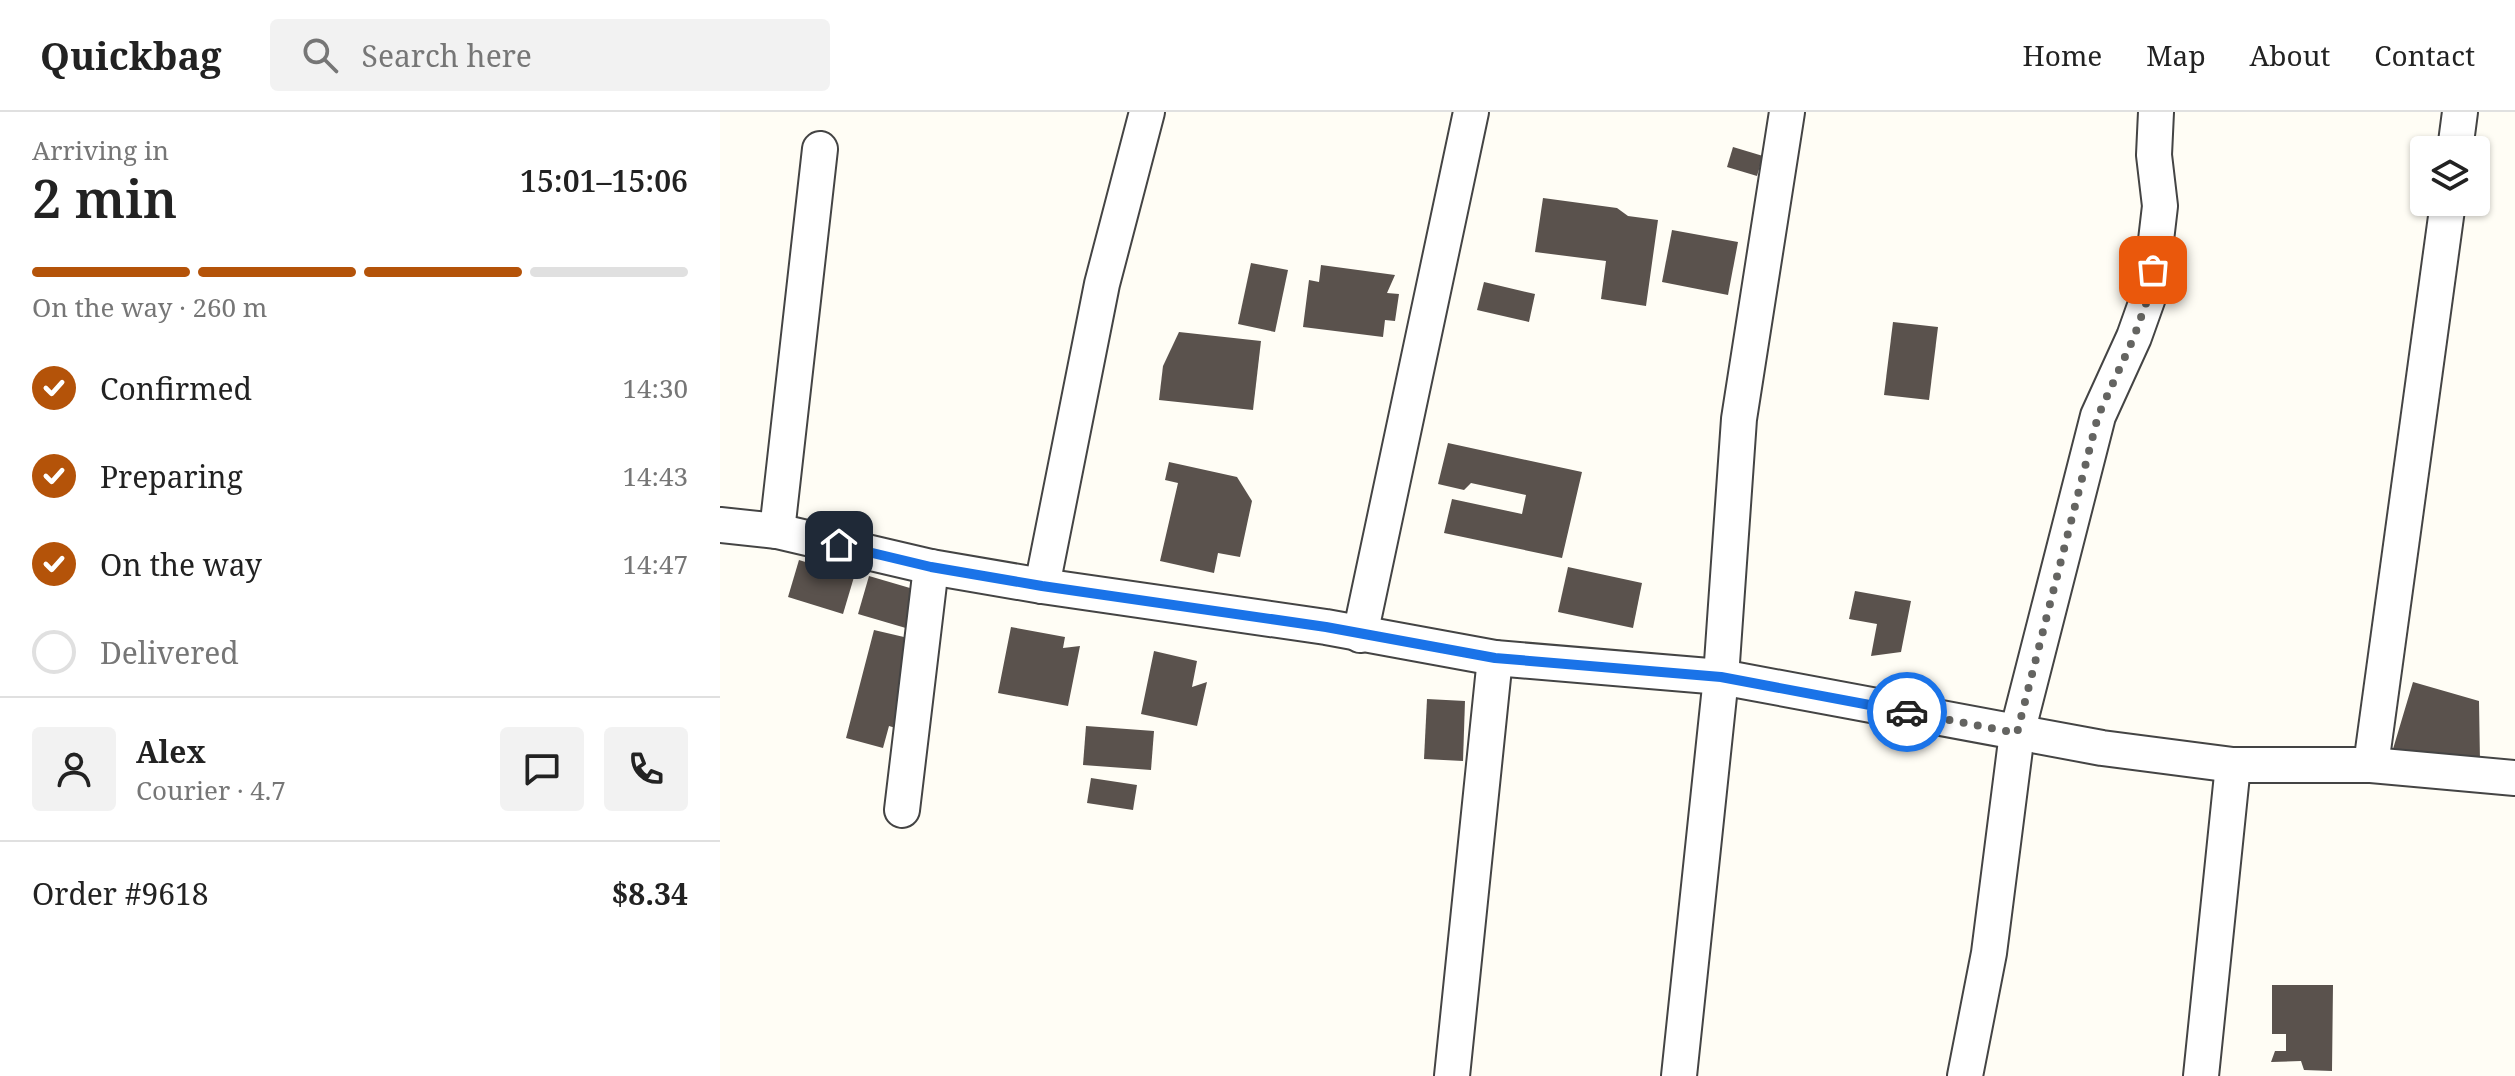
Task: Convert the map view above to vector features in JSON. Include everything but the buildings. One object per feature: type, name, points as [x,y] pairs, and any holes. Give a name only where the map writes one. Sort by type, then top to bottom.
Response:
[{"type":"street","points":[[1042,586],[1102,284],[1147,112]]},
{"type":"street","points":[[1360,635],[1471,112]]},
{"type":"street","points":[[1679,1076],[1721,677],[1739,419],[1787,112]]},
{"type":"street","points":[[1965,1076],[1989,953],[2017,733],[2098,416],[2134,337],[2150,292],[2160,206],[2154,155],[2156,112]]},
{"type":"street","points":[[2457,136],[2460,112]]},
{"type":"street","points":[[777,531],[820,149]]},
{"type":"street","points":[[2371,765],[2446,216]]},
{"type":"street","points":[[720,525],[777,531],[931,567],[1326,627],[1495,658],[1721,677],[2102,748],[2233,765],[2371,765],[2515,778]]},
{"type":"street","points":[[902,810],[931,567]]},
{"type":"street","points":[[1452,1076],[1495,658]]},
{"type":"street","points":[[2201,1076],[2233,765]]},
{"type":"way so far","points":[[1907,712],[2017,733],[2098,416],[2134,337],[2150,292],[2153,270]]},
{"type":"route","points":[[839,545],[931,567],[1326,627],[1495,658],[1721,677],[1907,712]]}]
